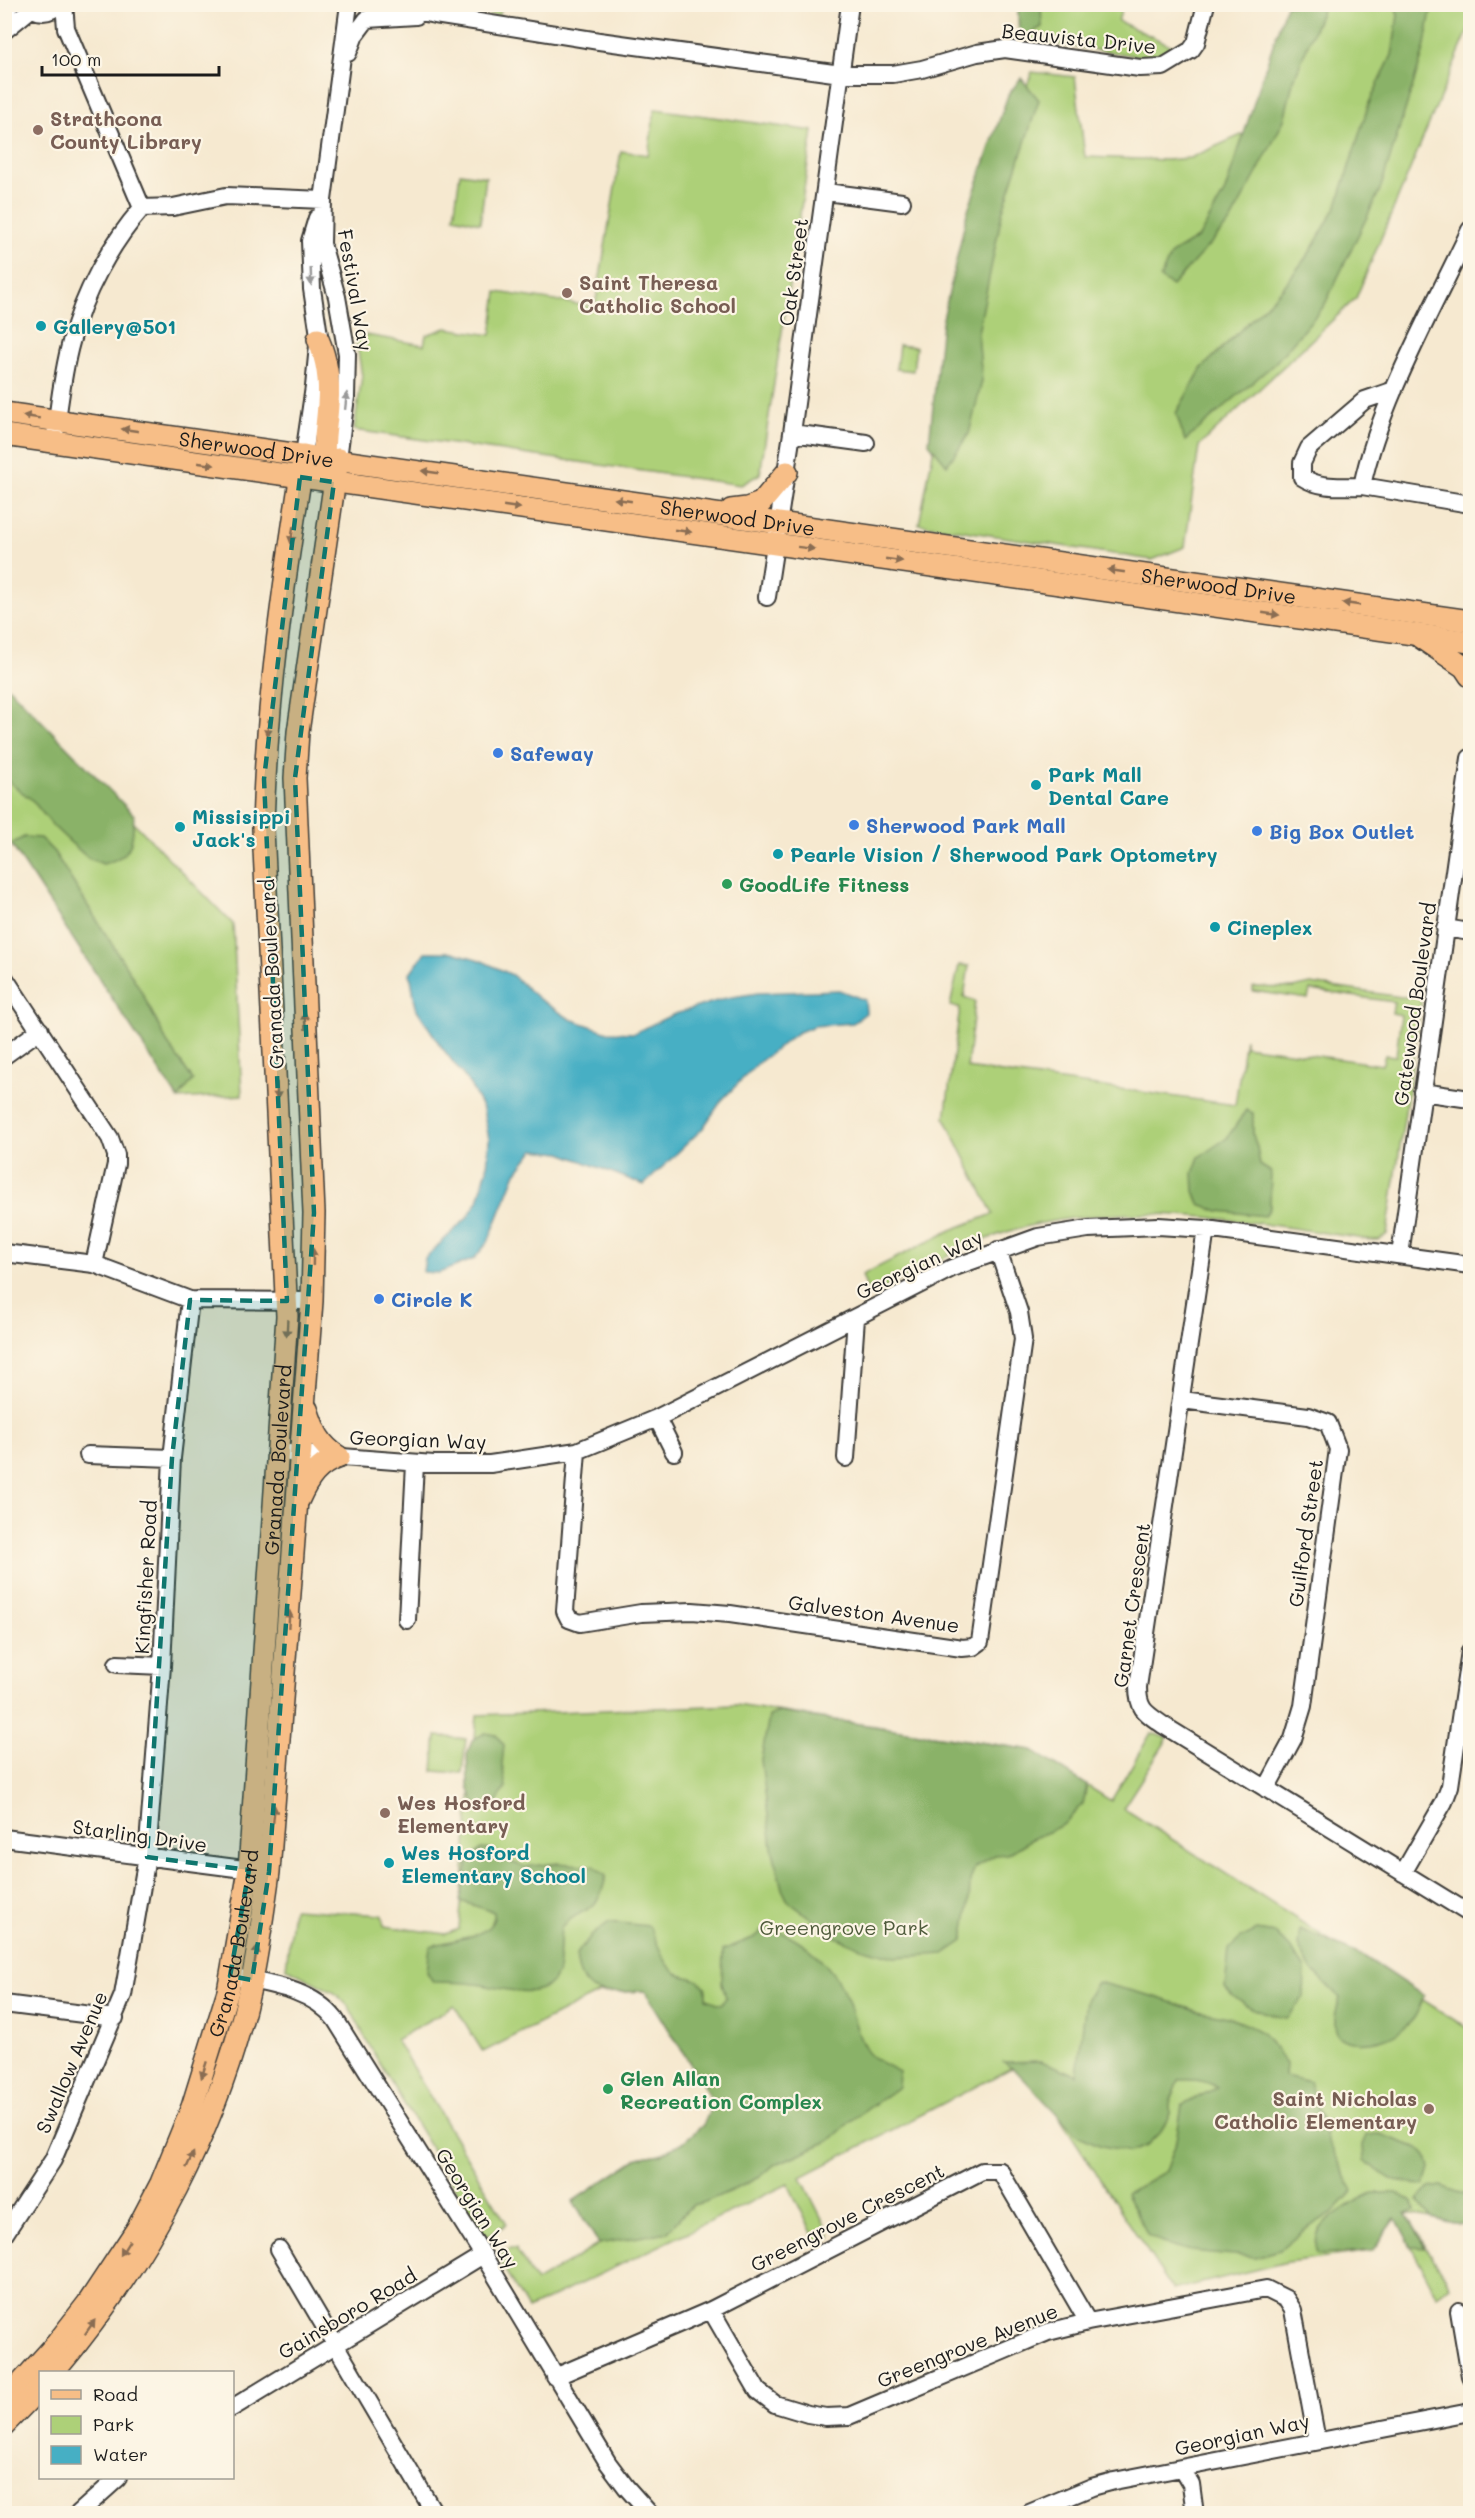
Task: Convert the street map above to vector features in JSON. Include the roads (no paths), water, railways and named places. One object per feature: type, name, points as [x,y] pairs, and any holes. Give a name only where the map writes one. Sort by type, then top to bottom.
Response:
[{"type":"main road","points":[[318,339],[326,356],[329,403],[322,457]]},
{"type":"main road","name":"Sherwood Drive","points":[[4,413],[1470,621]]},
{"type":"main road","name":"Sherwood Drive","points":[[4,435],[1470,642]]},
{"type":"main road","name":"Granada Boulevard","points":[[4,2402],[57,2343],[112,2269],[137,2229],[161,2183],[192,2107],[212,2045],[259,1871],[297,1505],[312,1301],[314,1213],[295,778],[298,732],[334,482],[322,457],[300,477],[267,728],[264,779],[264,829],[287,1300],[259,1871],[252,1980],[221,2085],[203,2133],[172,2199],[128,2274],[56,2371]]},
{"type":"main road","points":[[718,514],[761,503],[787,472]]},
{"type":"main road","points":[[1409,612],[1448,611],[1470,604]]},
{"type":"main road","points":[[1417,635],[1464,667],[1470,676]]},
{"type":"main road","points":[[304,1400],[315,1435],[323,1445],[339,1457]]},
{"type":"main road","points":[[297,1505],[312,1475],[326,1462],[339,1457]]},
{"type":"main road","points":[[4,2425],[39,2389]]},
{"type":"street","points":[[4,12],[11,4]]},
{"type":"street","points":[[4,31],[34,9],[50,11],[59,4]]},
{"type":"street","points":[[64,4],[66,28],[142,208]]},
{"type":"street","name":"Festival Way","points":[[322,457],[346,397],[347,354],[337,297],[322,244],[323,200],[349,4]]},
{"type":"street","points":[[383,4],[435,15]]},
{"type":"street","name":"Oak Street","points":[[767,597],[787,472],[850,4]]},
{"type":"street","name":"Beauvista Drive","points":[[435,15],[660,50],[841,74],[893,74],[922,69],[977,53],[1005,49],[1140,68],[1164,67],[1182,58],[1196,43],[1206,4]]},
{"type":"street","points":[[34,9],[66,28]]},
{"type":"street","points":[[338,76],[354,36],[368,19],[435,15]]},
{"type":"street","points":[[825,192],[902,202]]},
{"type":"street","points":[[54,442],[71,342],[93,284],[129,223],[142,208],[173,207],[226,196],[323,200]]},
{"type":"street","name":"Festival Way","points":[[318,339],[312,289],[310,241],[323,200]]},
{"type":"street","points":[[1362,486],[1369,456],[1394,390],[1470,230]]},
{"type":"street","points":[[1394,390],[1365,400],[1309,448],[1302,463],[1302,477],[1320,485],[1362,486],[1470,504]]},
{"type":"street","points":[[792,433],[866,443]]},
{"type":"street","name":"Gatewood Boulevard","points":[[1400,1255],[1470,766]]},
{"type":"street","points":[[1445,928],[1470,932]]},
{"type":"street","points":[[4,977],[110,1138],[116,1155],[114,1176],[94,1263]]},
{"type":"street","points":[[4,1056],[40,1030]]},
{"type":"street","points":[[1422,1092],[1470,1099]]},
{"type":"street","name":"Georgian Way","points":[[279,1452],[415,1464],[490,1464],[577,1451],[657,1419],[952,1268],[1038,1237],[1088,1229],[1158,1226],[1206,1229],[1470,1266]]},
{"type":"street","name":"Garnet Crescent","points":[[1206,1229],[1138,1698],[1142,1710],[1470,1914]]},
{"type":"street","name":"Galveston Avenue","points":[[577,1451],[564,1611],[569,1619],[580,1623],[641,1613],[692,1611],[730,1614],[962,1648],[973,1647],[980,1642],[1023,1339],[1019,1312],[998,1250]]},
{"type":"street","points":[[4,1253],[94,1263],[190,1300],[312,1301]]},
{"type":"street","name":"Kingfisher Road","points":[[147,1857],[162,1666],[172,1458],[190,1300]]},
{"type":"street","points":[[846,1458],[855,1318]]},
{"type":"street","name":"Guilford Street","points":[[1182,1400],[1308,1416],[1328,1424],[1338,1449],[1303,1706],[1293,1739],[1266,1789]]},
{"type":"street","points":[[657,1419],[674,1452]]},
{"type":"street","points":[[88,1455],[172,1458]]},
{"type":"street","points":[[407,1620],[415,1464]]},
{"type":"street","points":[[1403,1873],[1444,1802],[1450,1786],[1470,1651]]},
{"type":"street","points":[[117,1664],[162,1666]]},
{"type":"street","name":"Starling Drive","points":[[4,1838],[259,1871]]},
{"type":"street","name":"Swallow Avenue","points":[[4,2235],[53,2160],[115,2018],[123,1995],[147,1857]]},
{"type":"street","name":"Georgian Way","points":[[231,1976],[306,1995],[325,2005],[483,2255],[608,2463],[650,2514]]},
{"type":"street","points":[[4,2004],[115,2018]]},
{"type":"street","name":"Greengrove Crescent","points":[[555,2377],[711,2310],[982,2171],[1000,2171],[1088,2322]]},
{"type":"street","points":[[279,2249],[435,2514]]},
{"type":"street","name":"Gainsboro Road","points":[[234,2407],[483,2255]]},
{"type":"street","name":"Greengrove Avenue","points":[[711,2310],[758,2391],[776,2404],[826,2417],[849,2416],[1048,2332],[1088,2322],[1266,2289],[1286,2299],[1293,2310],[1317,2440]]},
{"type":"street","points":[[1459,2311],[1470,2376]]},
{"type":"street","name":"Georgian Way","points":[[1027,2514],[1092,2487],[1317,2440],[1470,2412]]},
{"type":"street","points":[[1182,2469],[1179,2486],[1185,2514]]},
{"type":"street","points":[[1182,2469],[1191,2484],[1195,2514]]},
{"type":"street","points":[[78,2514],[117,2479]]},
{"type":"water","points":[[425,952],[452,952],[480,960],[512,975],[539,999],[570,1019],[608,1032],[634,1033],[672,1015],[726,998],[758,993],[839,990],[865,1000],[866,1013],[853,1023],[814,1026],[797,1033],[757,1064],[722,1100],[703,1128],[644,1185],[561,1153],[534,1150],[516,1173],[488,1242],[474,1259],[439,1273],[423,1272],[425,1258],[467,1218],[478,1201],[487,1169],[489,1139],[483,1109],[469,1083],[416,1008],[410,973]]},
{"type":"place","name":"Strathcona County Library","points":[[38,130]]},
{"type":"place","name":"Saint Theresa Catholic School","points":[[567,293]]},
{"type":"place","name":"Gallery@501","points":[[41,326]]},
{"type":"place","name":"Safeway","points":[[498,753]]},
{"type":"place","name":"Park Mall Dental Care","points":[[1036,785]]},
{"type":"place","name":"Sherwood Park Mall","points":[[854,825]]},
{"type":"place","name":"Missisippi Jack's","points":[[180,827]]},
{"type":"place","name":"Big Box Outlet","points":[[1257,831]]},
{"type":"place","name":"Pearle Vision / Sherwood Park Optometry","points":[[778,854]]},
{"type":"place","name":"GoodLife Fitness","points":[[727,884]]},
{"type":"place","name":"Cineplex","points":[[1215,927]]},
{"type":"place","name":"Circle K","points":[[379,1299]]},
{"type":"place","name":"Wes Hosford Elementary","points":[[385,1813]]},
{"type":"place","name":"Wes Hosford Elementary School","points":[[389,1863]]},
{"type":"place","name":"Glen Allan Recreation Complex","points":[[608,2089]]},
{"type":"place","name":"Saint Nicholas Catholic Elementary","points":[[1429,2109]]},
{"type":"park label","name":"Greengrove Park","points":[[844,1927]]}]
